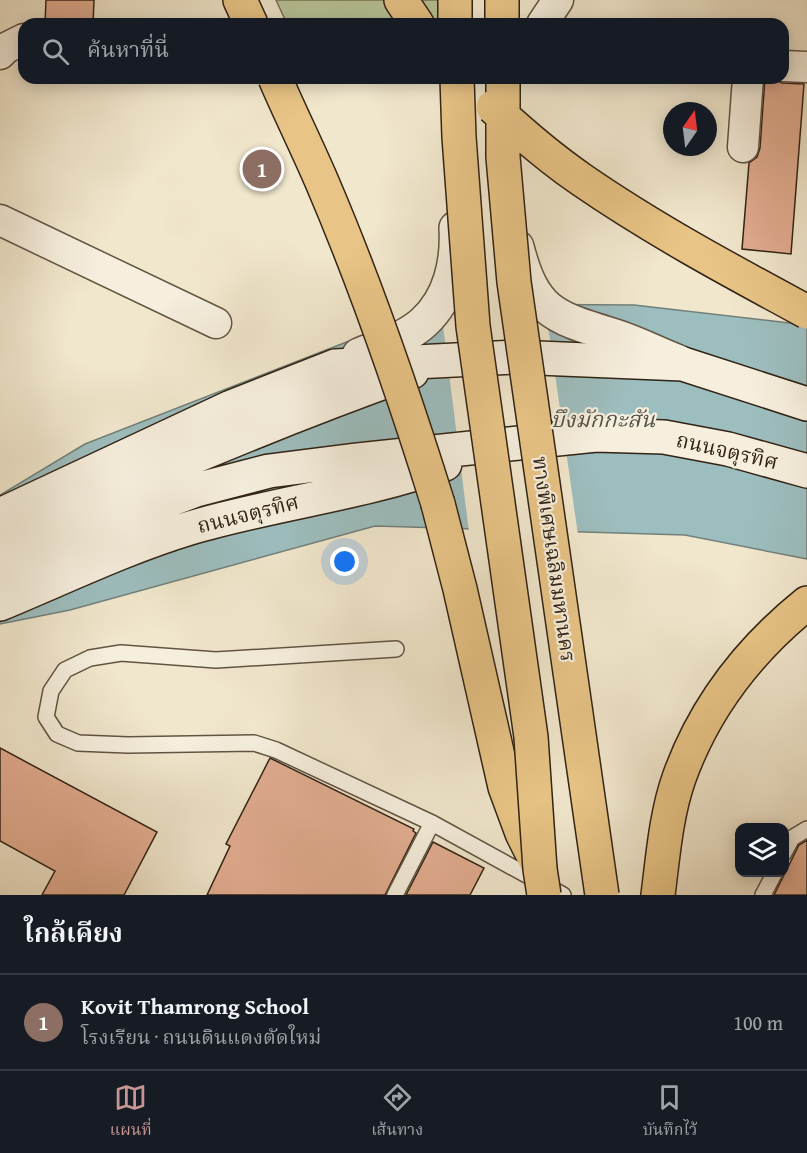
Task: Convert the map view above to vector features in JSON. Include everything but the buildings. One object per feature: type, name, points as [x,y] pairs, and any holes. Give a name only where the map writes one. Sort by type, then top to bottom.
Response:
[{"type":"highway","points":[[240,0],[248,18]]},
{"type":"highway","points":[[400,0],[413,18]]},
{"type":"highway","points":[[455,0],[455,18]]},
{"type":"highway","points":[[502,0],[502,18]]},
{"type":"highway","points":[[278,84],[352,255],[408,409],[438,504],[460,589],[505,787],[542,882]]},
{"type":"highway","points":[[457,84],[473,326],[531,737],[542,882]]},
{"type":"highway","points":[[470,84],[488,104],[535,145],[581,180],[678,239],[807,312]]},
{"type":"highway","name":"ทางพิเศษเฉลิมมหานคร","points":[[503,84],[503,157],[514,282],[602,895]]},
{"type":"highway","points":[[658,895],[666,835],[678,780],[692,747],[716,703],[744,663],[777,627],[807,603]]},
{"type":"main road","points":[[448,0],[448,18]]},
{"type":"main road","points":[[510,18],[512,0]]},
{"type":"main road","points":[[0,515],[231,407],[335,366],[402,336],[424,322],[445,296],[452,275],[457,243],[449,84]]},
{"type":"main road","points":[[509,84],[510,166],[517,247],[531,289],[544,305],[560,318],[582,327],[617,337],[683,364],[807,404]]},
{"type":"main road","points":[[335,366],[514,357],[683,364]]},
{"type":"main road","points":[[0,542],[239,438],[333,400],[445,361]]},
{"type":"main road","name":"ถนนจตุรทิศ","points":[[0,574],[117,520],[207,487],[269,471],[503,443],[596,435],[664,437],[728,449],[807,471]]},
{"type":"main road","name":"ถนนจตุรทิศ","points":[[0,604],[111,556],[189,528],[276,506],[376,485],[420,473],[503,443]]},
{"type":"street","points":[[546,18],[558,0]]},
{"type":"street","points":[[0,54],[18,42]]},
{"type":"street","points":[[789,66],[807,67]]},
{"type":"street","points":[[742,147],[747,84]]},
{"type":"street","points":[[0,220],[216,323]]},
{"type":"lane","points":[[396,650],[216,660],[121,653],[90,658],[65,670],[51,691],[46,717],[57,734],[78,742],[128,745],[254,743],[297,759],[432,823],[564,895]]},
{"type":"lane","points":[[395,895],[432,823]]},
{"type":"lane","points":[[789,844],[792,838],[807,830]]},
{"type":"lane","points":[[763,895],[773,877]]},
{"type":"green space","points":[[276,0],[439,0],[440,18],[284,18]]},
{"type":"water","name":"บึงมักกะสัน","points":[[444,304],[634,305],[807,325],[807,559],[685,535],[375,526],[70,610],[0,624],[0,495],[85,444]]},
{"type":"pier","points":[[543,301],[578,535],[469,532],[440,302]]},
{"type":"place","name":"Kovit Thamrong School","points":[[262,169]]}]
